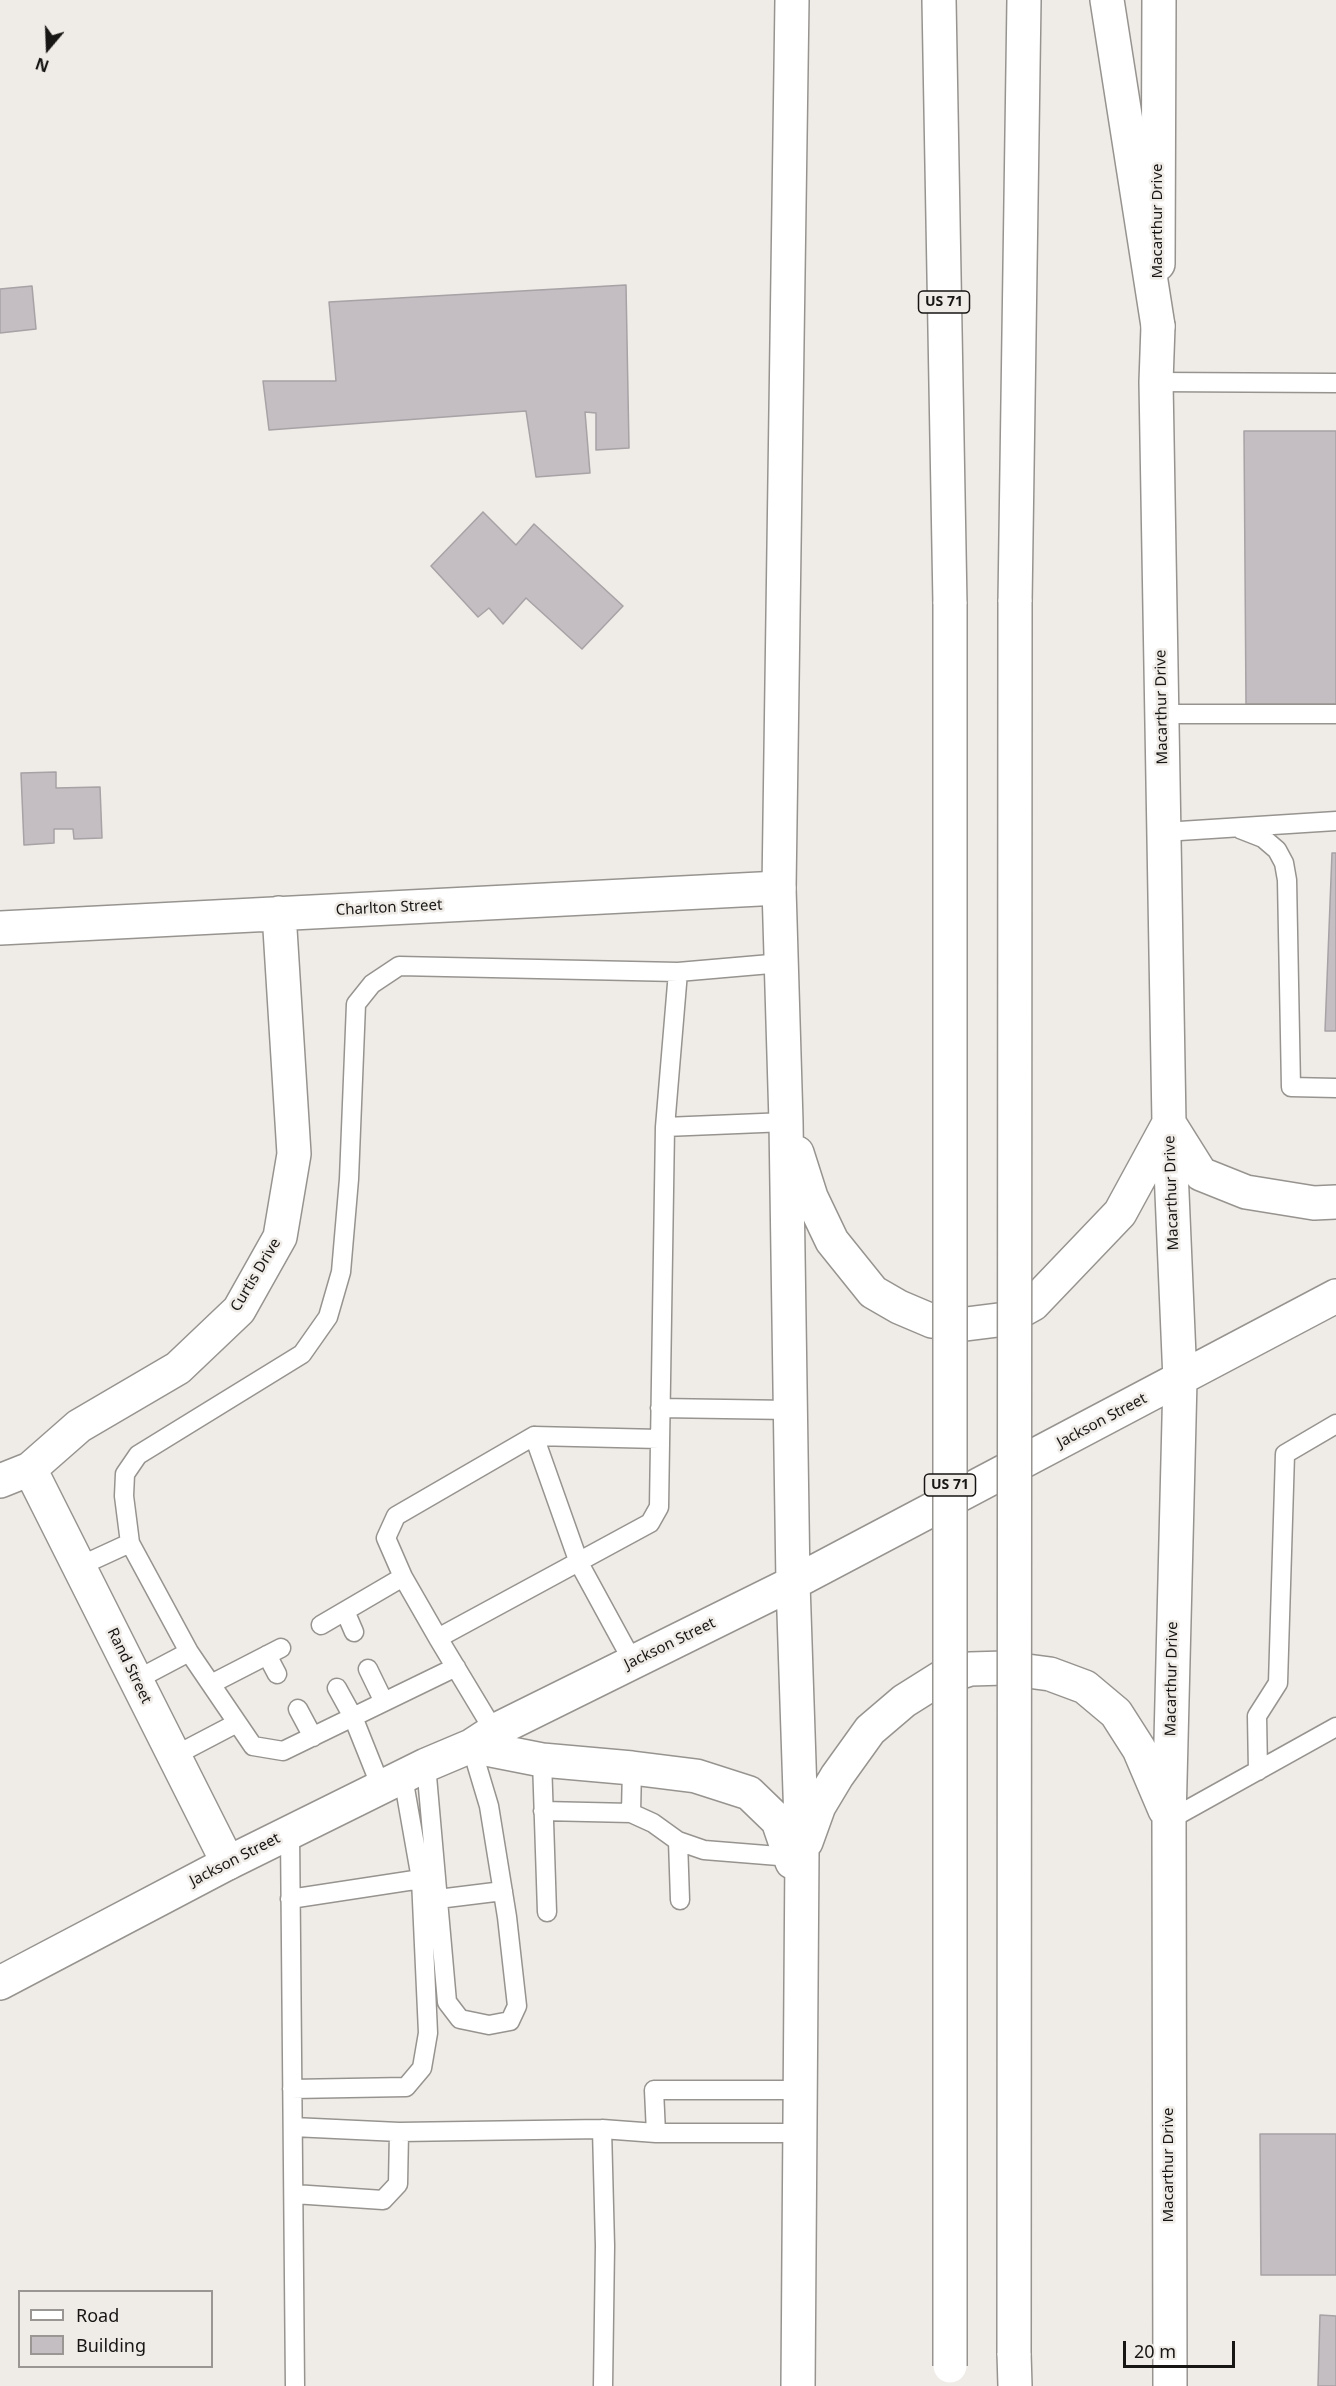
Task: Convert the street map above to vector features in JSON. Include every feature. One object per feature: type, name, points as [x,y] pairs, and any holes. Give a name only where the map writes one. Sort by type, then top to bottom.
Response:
[{"type":"main road","points":[[792,0],[779,888],[786,1122],[796,1855],[801,1888],[798,2386]]},
{"type":"main road","name":"US 71","points":[[939,0],[950,604],[950,2376]]},
{"type":"main road","points":[[1014,2386],[1015,602],[1024,0]]},
{"type":"main road","points":[[1107,0],[1158,326]]},
{"type":"main road","name":"Macarthur Drive","points":[[1159,0],[1156,382],[1169,1123],[1180,1380],[1169,1820],[1170,2386]]},
{"type":"main road","name":"Charlton Street","points":[[0,928],[779,888]]},
{"type":"main road","name":"Curtis Drive","points":[[0,1481],[30,1468],[79,1426],[178,1368],[239,1310],[280,1237],[294,1154],[279,913]]},
{"type":"main road","points":[[786,1122],[811,1197],[832,1241],[873,1292],[899,1307],[932,1321],[966,1324],[1006,1318],[1033,1304],[1120,1214],[1169,1123],[1201,1174],[1246,1192],[1314,1203],[1336,1202]]},
{"type":"main road","name":"Jackson Street","points":[[0,1983],[228,1863],[793,1583],[1336,1296]]},
{"type":"main road","name":"Rand Street","points":[[30,1468],[228,1863]]},
{"type":"main road","points":[[796,1855],[819,1806],[870,1730],[904,1701],[939,1679],[970,1669],[1005,1668],[1050,1674],[1085,1687],[1116,1713],[1139,1749],[1169,1820]]},
{"type":"main road","points":[[483,1738],[542,1760],[696,1776],[748,1793],[778,1821],[796,1855]]},
{"type":"lane","points":[[1156,382],[1336,383]]},
{"type":"lane","points":[[1162,714],[1336,714]]},
{"type":"lane","points":[[1164,832],[1240,829],[1336,821]]},
{"type":"lane","points":[[1240,829],[1263,838],[1277,850],[1286,871],[1291,1087],[1336,1088]]},
{"type":"lane","points":[[456,1667],[284,1751],[253,1746],[189,1652],[130,1543],[124,1496],[125,1474],[138,1455],[302,1354],[328,1317],[341,1272],[349,1179],[356,1004],[372,984],[399,966],[678,972],[782,963]]},
{"type":"lane","points":[[438,1638],[579,1563],[650,1522],[659,1507],[665,1127],[678,972]]},
{"type":"lane","points":[[665,1127],[786,1122]]},
{"type":"lane","points":[[660,1408],[790,1410]]},
{"type":"lane","points":[[1258,1771],[1257,1716],[1278,1683],[1285,1454],[1336,1424]]},
{"type":"lane","points":[[337,1688],[353,1717],[403,1776],[438,1899],[447,2002],[460,2019],[489,2025],[510,2021],[517,2006],[503,1891],[489,1806],[483,1738],[456,1667],[403,1577],[386,1538],[396,1516],[534,1436],[659,1439]]},
{"type":"lane","points":[[534,1436],[579,1563],[633,1662]]},
{"type":"lane","points":[[80,1566],[130,1543]]},
{"type":"lane","points":[[321,1625],[403,1577]]},
{"type":"lane","points":[[345,1611],[354,1632]]},
{"type":"lane","points":[[136,1680],[189,1652]]},
{"type":"lane","points":[[211,1684],[274,1652],[278,1674]]},
{"type":"lane","points":[[368,1669],[384,1702]]},
{"type":"lane","points":[[297,1709],[313,1737]]},
{"type":"lane","points":[[174,1756],[237,1723]]},
{"type":"lane","points":[[1169,1820],[1336,1727]]},
{"type":"lane","points":[[542,1760],[547,1912]]},
{"type":"lane","points":[[631,1813],[632,1768]]},
{"type":"lane","points":[[292,2089],[406,2087],[422,2068],[428,2033],[421,1879],[403,1776]]},
{"type":"lane","points":[[543,1810],[631,1813],[653,1823],[678,1841],[704,1850],[796,1855]]},
{"type":"lane","points":[[290,1832],[295,2386]]},
{"type":"lane","points":[[678,1841],[680,1900]]},
{"type":"lane","points":[[290,1899],[421,1879]]},
{"type":"lane","points":[[438,1899],[503,1891]]},
{"type":"lane","points":[[656,2133],[654,2090],[800,2090]]},
{"type":"lane","points":[[293,2127],[399,2132],[602,2129],[656,2133],[800,2133]]},
{"type":"lane","points":[[602,2129],[605,2246],[603,2386]]},
{"type":"lane","points":[[294,2194],[383,2200],[398,2184],[399,2132]]},
{"type":"building","points":[[626,285],[629,448],[596,450],[596,413],[585,412],[590,473],[536,477],[526,411],[269,430],[263,381],[336,381],[329,302]]},
{"type":"building","points":[[32,286],[36,329],[0,333],[0,289]]},
{"type":"building","points":[[1244,431],[1336,431],[1336,704],[1246,704]]},
{"type":"building","points":[[483,512],[516,545],[534,524],[623,606],[582,649],[526,598],[503,624],[489,608],[478,617],[431,566]]},
{"type":"building","points":[[56,772],[56,788],[100,787],[102,838],[74,839],[73,829],[54,829],[54,843],[24,845],[21,773]]},
{"type":"building","points":[[1332,853],[1336,853],[1336,1031],[1325,1031]]},
{"type":"building","points":[[1260,2134],[1336,2134],[1336,2275],[1261,2275]]},
{"type":"building","points":[[1320,2315],[1336,2316],[1336,2386],[1318,2386]]}]
